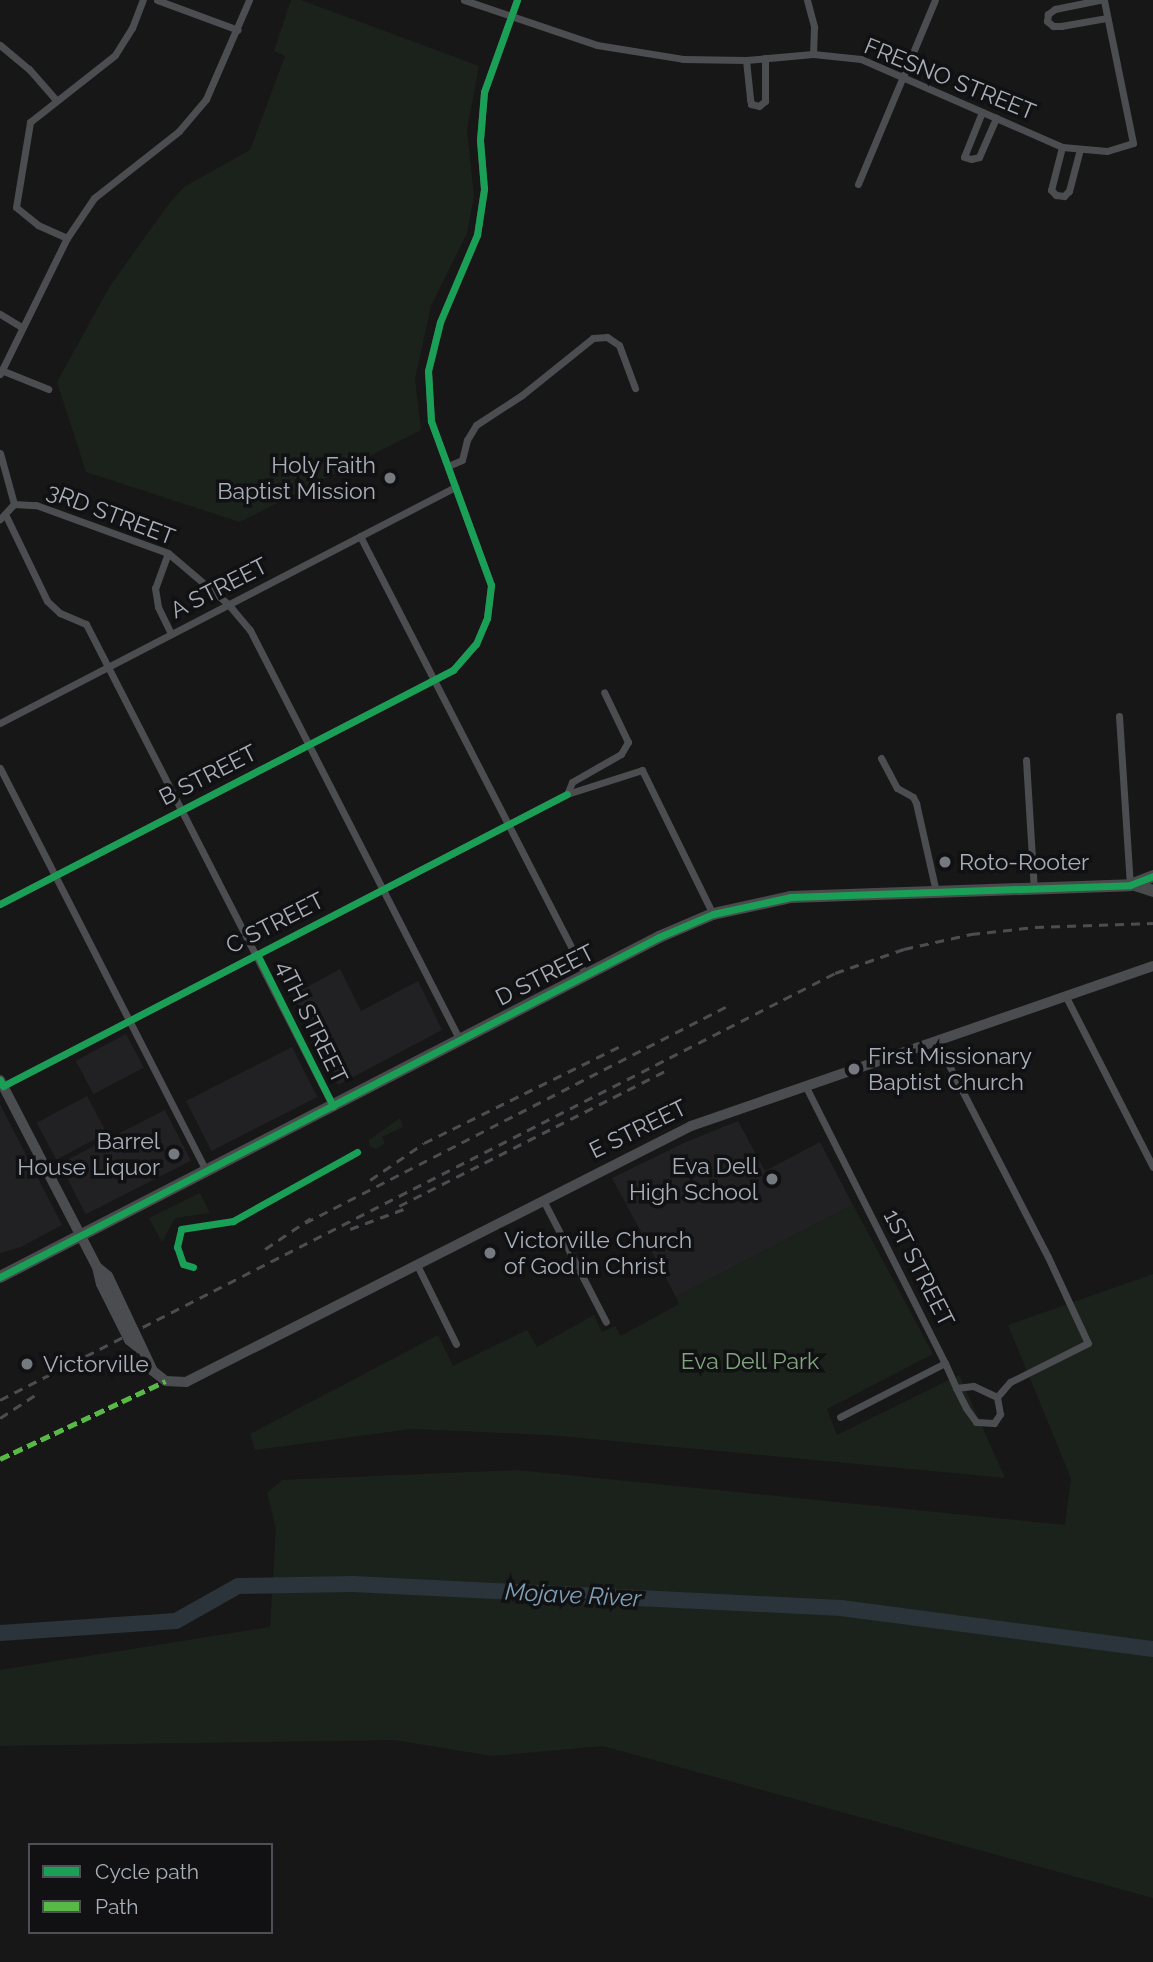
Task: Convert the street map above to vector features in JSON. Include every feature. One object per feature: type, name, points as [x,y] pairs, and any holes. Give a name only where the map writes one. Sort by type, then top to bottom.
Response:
[{"type":"main road","name":"D STREET","points":[[1133,885],[1153,876]]},
{"type":"main road","name":"D STREET","points":[[0,1277],[659,937],[713,914],[791,897],[1133,885],[1153,891]]},
{"type":"street","points":[[67,239],[38,225],[16,207],[30,122],[115,55],[132,28],[144,0]]},
{"type":"street","points":[[157,0],[238,30]]},
{"type":"street","points":[[48,389],[0,372],[47,284],[67,239],[93,198],[179,131],[206,99],[249,0]]},
{"type":"street","name":"FRESNO STREET","points":[[464,0],[597,45],[683,59],[746,60],[813,54],[861,59],[1062,147],[1107,151],[1133,142],[1107,18]]},
{"type":"street","name":"B STREET","points":[[0,904],[453,670],[476,644],[487,618],[491,585],[431,421],[428,371],[440,322],[477,235],[484,189],[480,140],[484,92],[517,0]]},
{"type":"street","points":[[807,0],[814,27],[813,54]]},
{"type":"street","points":[[858,184],[935,0]]},
{"type":"street","points":[[1101,0],[1107,18],[1061,26],[1048,22],[1048,14],[1055,9],[1101,0]]},
{"type":"street","points":[[0,45],[29,69],[55,100]]},
{"type":"street","points":[[746,60],[751,104],[759,106],[765,101],[765,58]]},
{"type":"street","points":[[982,112],[964,157],[979,157],[996,118]]},
{"type":"street","points":[[1062,147],[1051,190],[1056,195],[1064,196],[1069,191],[1080,149]]},
{"type":"street","points":[[0,314],[22,327]]},
{"type":"street","points":[[448,466],[462,460],[467,440],[476,425],[522,395],[593,338],[607,337],[619,345],[635,388]]},
{"type":"street","points":[[0,453],[14,504],[3,517]]},
{"type":"street","name":"A STREET","points":[[0,723],[455,487]]},
{"type":"street","name":"3RD STREET","points":[[14,504],[36,505],[168,553],[228,604],[250,630],[460,1041]]},
{"type":"street","name":"4TH STREET","points":[[3,517],[47,601],[60,613],[86,624],[333,1106]]},
{"type":"street","points":[[360,536],[506,825],[586,976]]},
{"type":"street","points":[[168,553],[155,588],[158,607],[171,634]]},
{"type":"street","points":[[567,794],[572,782],[621,754],[628,742],[604,692]]},
{"type":"street","points":[[1119,716],[1133,885]]},
{"type":"street","points":[[881,758],[897,788],[913,797],[916,803],[936,893]]},
{"type":"street","points":[[1026,760],[1034,890]]},
{"type":"street","points":[[0,768],[206,1171]]},
{"type":"street","points":[[567,794],[642,770],[713,914]]},
{"type":"street","name":"C STREET","points":[[1,1084],[567,794]]},
{"type":"street","name":"E STREET","points":[[80,1236],[97,1267],[101,1284],[129,1340],[140,1349],[153,1371],[166,1381],[181,1383],[203,1375],[691,1126],[1153,966]]},
{"type":"street","points":[[1065,995],[1153,1167]]},
{"type":"street","points":[[936,1040],[1048,1257],[1088,1343],[1010,1382],[997,1396]]},
{"type":"street","points":[[1,1084],[80,1236]]},
{"type":"street","name":"1ST STREET","points":[[805,1085],[945,1363],[840,1417]]},
{"type":"street","points":[[543,1200],[606,1322]]},
{"type":"street","points":[[417,1265],[456,1344]]},
{"type":"street","points":[[945,1363],[976,1422],[986,1425],[993,1423],[1000,1414],[997,1396]]},
{"type":"street","points":[[956,1388],[973,1386],[997,1396]]},
{"type":"shaded area","points":[[340,969],[361,1011],[418,981],[442,1030],[338,1085],[293,995]]},
{"type":"shaded area","points":[[126,1034],[144,1068],[94,1094],[76,1061]]},
{"type":"shaded area","points":[[292,1047],[317,1097],[211,1151],[186,1101]]},
{"type":"shaded area","points":[[87,1096],[107,1133],[56,1160],[37,1123]]},
{"type":"shaded area","points":[[0,1104],[62,1225],[21,1247],[0,1253]]},
{"type":"shaded area","points":[[165,1110],[191,1161],[86,1214],[60,1164]]},
{"type":"shaded area","points":[[738,1121],[765,1171],[820,1142],[853,1205],[676,1297],[612,1178],[686,1142]]},
{"type":"green space","points":[[291,0],[301,0],[479,66],[467,130],[474,196],[467,233],[431,306],[415,379],[421,430],[240,522],[86,472],[57,382],[110,286],[168,205],[184,187],[250,150],[285,56],[274,51]]},
{"type":"green space","points":[[400,1118],[403,1127],[382,1137],[385,1143],[376,1149],[369,1146],[369,1140]]},
{"type":"green space","points":[[200,1193],[210,1213],[175,1218],[162,1242],[149,1218]]},
{"type":"green space","name":"Eva Dell Park","points":[[853,1205],[933,1354],[827,1409],[837,1435],[959,1375],[1005,1478],[549,1435],[411,1429],[255,1450],[250,1434],[438,1335],[453,1366],[527,1330],[537,1347],[594,1315],[602,1332],[615,1326],[621,1336],[679,1304],[676,1297]]},
{"type":"green space","points":[[1153,1274],[1153,1898],[603,1746],[492,1756],[394,1740],[0,1746],[0,1670],[270,1627],[276,1529],[267,1493],[282,1480],[517,1470],[1065,1525],[1071,1478],[1008,1325]]},
{"type":"waterway","name":"Mojave River","points":[[0,1633],[176,1621],[238,1586],[352,1584],[841,1608],[1153,1649]]},
{"type":"railway","points":[[0,1400],[835,973],[904,949],[971,934],[1035,927],[1153,923]]},
{"type":"railway","points":[[305,1223],[730,1005]]},
{"type":"railway","points":[[370,1180],[424,1143],[622,1045]]},
{"type":"railway","points":[[399,1206],[669,1069]]},
{"type":"railway","points":[[350,1229],[409,1207]]},
{"type":"railway","points":[[265,1249],[311,1218]]},
{"type":"railway","points":[[0,1418],[35,1395]]},
{"type":"marked path","points":[[0,1459],[166,1381]]},
{"type":"cycle path","points":[[0,904],[453,670],[476,644],[487,618],[491,585],[431,421],[428,371],[440,322],[477,235],[484,189],[480,140],[484,92],[517,0]]},
{"type":"cycle path","points":[[0,1080],[3,1086],[567,794]]},
{"type":"cycle path","points":[[0,1277],[659,937],[713,914],[791,897],[1130,885],[1153,876]]},
{"type":"cycle path","points":[[257,954],[333,1106]]},
{"type":"cycle path","points":[[193,1267],[183,1264],[177,1247],[181,1229],[233,1221],[357,1152]]},
{"type":"place","name":"Holy Faith Baptist Mission","points":[[390,478]]},
{"type":"place","name":"Roto-Rooter","points":[[945,862]]},
{"type":"place","name":"First Missionary Baptist Church","points":[[854,1069]]},
{"type":"place","name":"Barrel House Liquor","points":[[174,1154]]},
{"type":"place","name":"Eva Dell High School","points":[[772,1179]]},
{"type":"place","name":"Victorville Church of God in Christ","points":[[490,1253]]},
{"type":"place","name":"Victorville","points":[[27,1364]]}]
